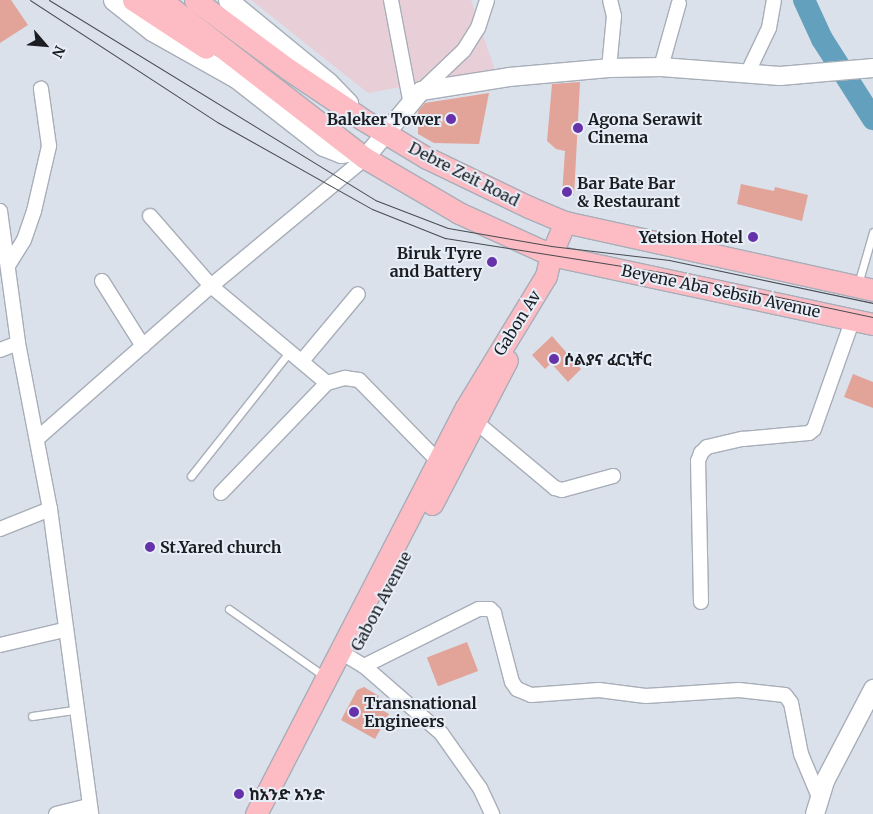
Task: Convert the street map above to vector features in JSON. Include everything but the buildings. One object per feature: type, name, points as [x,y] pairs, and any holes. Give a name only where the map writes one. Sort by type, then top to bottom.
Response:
[{"type":"main road","points":[[113,0],[152,31],[236,78],[323,146],[341,153],[360,155]]},
{"type":"main road","points":[[133,0],[177,32],[213,52],[232,55]]},
{"type":"main road","name":"Beyene Aba Sebsib Avenue","points":[[161,0],[360,155],[459,213],[560,257],[863,321]]},
{"type":"main road","name":"Debre Zeit Road","points":[[195,0],[254,44],[362,119],[384,132],[467,179],[575,224]]},
{"type":"main road","points":[[213,0],[254,44]]},
{"type":"main road","points":[[228,0],[328,82],[362,119]]},
{"type":"main road","points":[[560,257],[575,224]]},
{"type":"main road","name":"Beyene Aba Sebsib Avenue","points":[[575,224],[865,289]]},
{"type":"main road","points":[[646,276],[654,243]]},
{"type":"main road","name":"Gabon Av","points":[[495,388],[513,348],[560,257]]},
{"type":"main road","name":"Gabon Av","points":[[468,421],[546,276],[560,257]]},
{"type":"main road","name":"Gabon Avenue","points":[[256,814],[326,678],[352,658],[438,461],[495,388]]},
{"type":"main road","name":"Gabon Avenue","points":[[268,814],[352,658],[468,421]]},
{"type":"street","points":[[391,0],[415,96]]},
{"type":"street","points":[[39,437],[384,132],[415,96],[464,50],[478,28],[486,0]]},
{"type":"street","points":[[609,68],[614,16],[610,0]]},
{"type":"street","points":[[748,72],[769,28],[774,0]]},
{"type":"street","points":[[661,67],[679,3]]},
{"type":"street","points":[[415,96],[508,77],[609,68],[661,67],[748,72],[780,76],[872,68]]},
{"type":"street","points":[[9,264],[24,240],[34,210],[49,146],[41,89]]},
{"type":"street","points":[[0,211],[9,264],[18,344],[39,437],[50,509],[74,710],[90,810],[56,814]]},
{"type":"street","points":[[150,216],[211,286],[290,350],[326,383]]},
{"type":"street","points":[[102,281],[143,346]]},
{"type":"street","points":[[302,361],[358,294]]},
{"type":"street","points":[[701,602],[698,462],[701,453],[707,447],[743,439],[809,433],[814,429],[863,321]]},
{"type":"street","points":[[0,350],[18,344]]},
{"type":"street","points":[[221,493],[326,383],[345,378],[360,380],[438,461]]},
{"type":"street","points":[[468,421],[555,488],[562,490],[613,476]]},
{"type":"street","points":[[0,529],[50,509]]},
{"type":"street","points":[[492,814],[480,788],[441,733],[352,658],[479,609],[490,608],[512,682],[517,689],[532,695],[599,690],[646,696],[739,690],[785,695],[791,703],[801,754],[820,797]]},
{"type":"street","points":[[0,645],[64,630]]},
{"type":"street","points":[[815,814],[820,797],[873,689]]},
{"type":"lane","points":[[865,289],[873,232]]},
{"type":"lane","points":[[191,476],[290,350]]},
{"type":"lane","points":[[229,609],[326,678]]},
{"type":"lane","points":[[32,716],[74,710]]},
{"type":"shaded area","points":[[251,0],[471,0],[495,70],[368,93]]},
{"type":"waterway","points":[[804,0],[822,39],[873,119]]},
{"type":"tram line","points":[[30,0],[217,122],[372,209],[445,238],[666,273],[873,317]]},
{"type":"tram line","points":[[49,0],[375,200],[448,228],[551,246],[669,260],[873,303]]},
{"type":"place","name":"Baleker Tower","points":[[451,119]]},
{"type":"place","name":"Agona Serawit Cinema","points":[[578,128]]},
{"type":"place","name":"Bar Bate Bar & Restaurant","points":[[567,192]]},
{"type":"place","name":"Yetsion Hotel","points":[[753,237]]},
{"type":"place","name":"Biruk Tyre and Battery","points":[[492,262]]},
{"type":"place","name":"ሶልያና ፈርኒቸር","points":[[554,359]]},
{"type":"place","name":"St.Yared church","points":[[150,547]]},
{"type":"place","name":"Transnational Engineers","points":[[354,712]]},
{"type":"place","name":"ከአንድ አንድ","points":[[239,794]]}]
